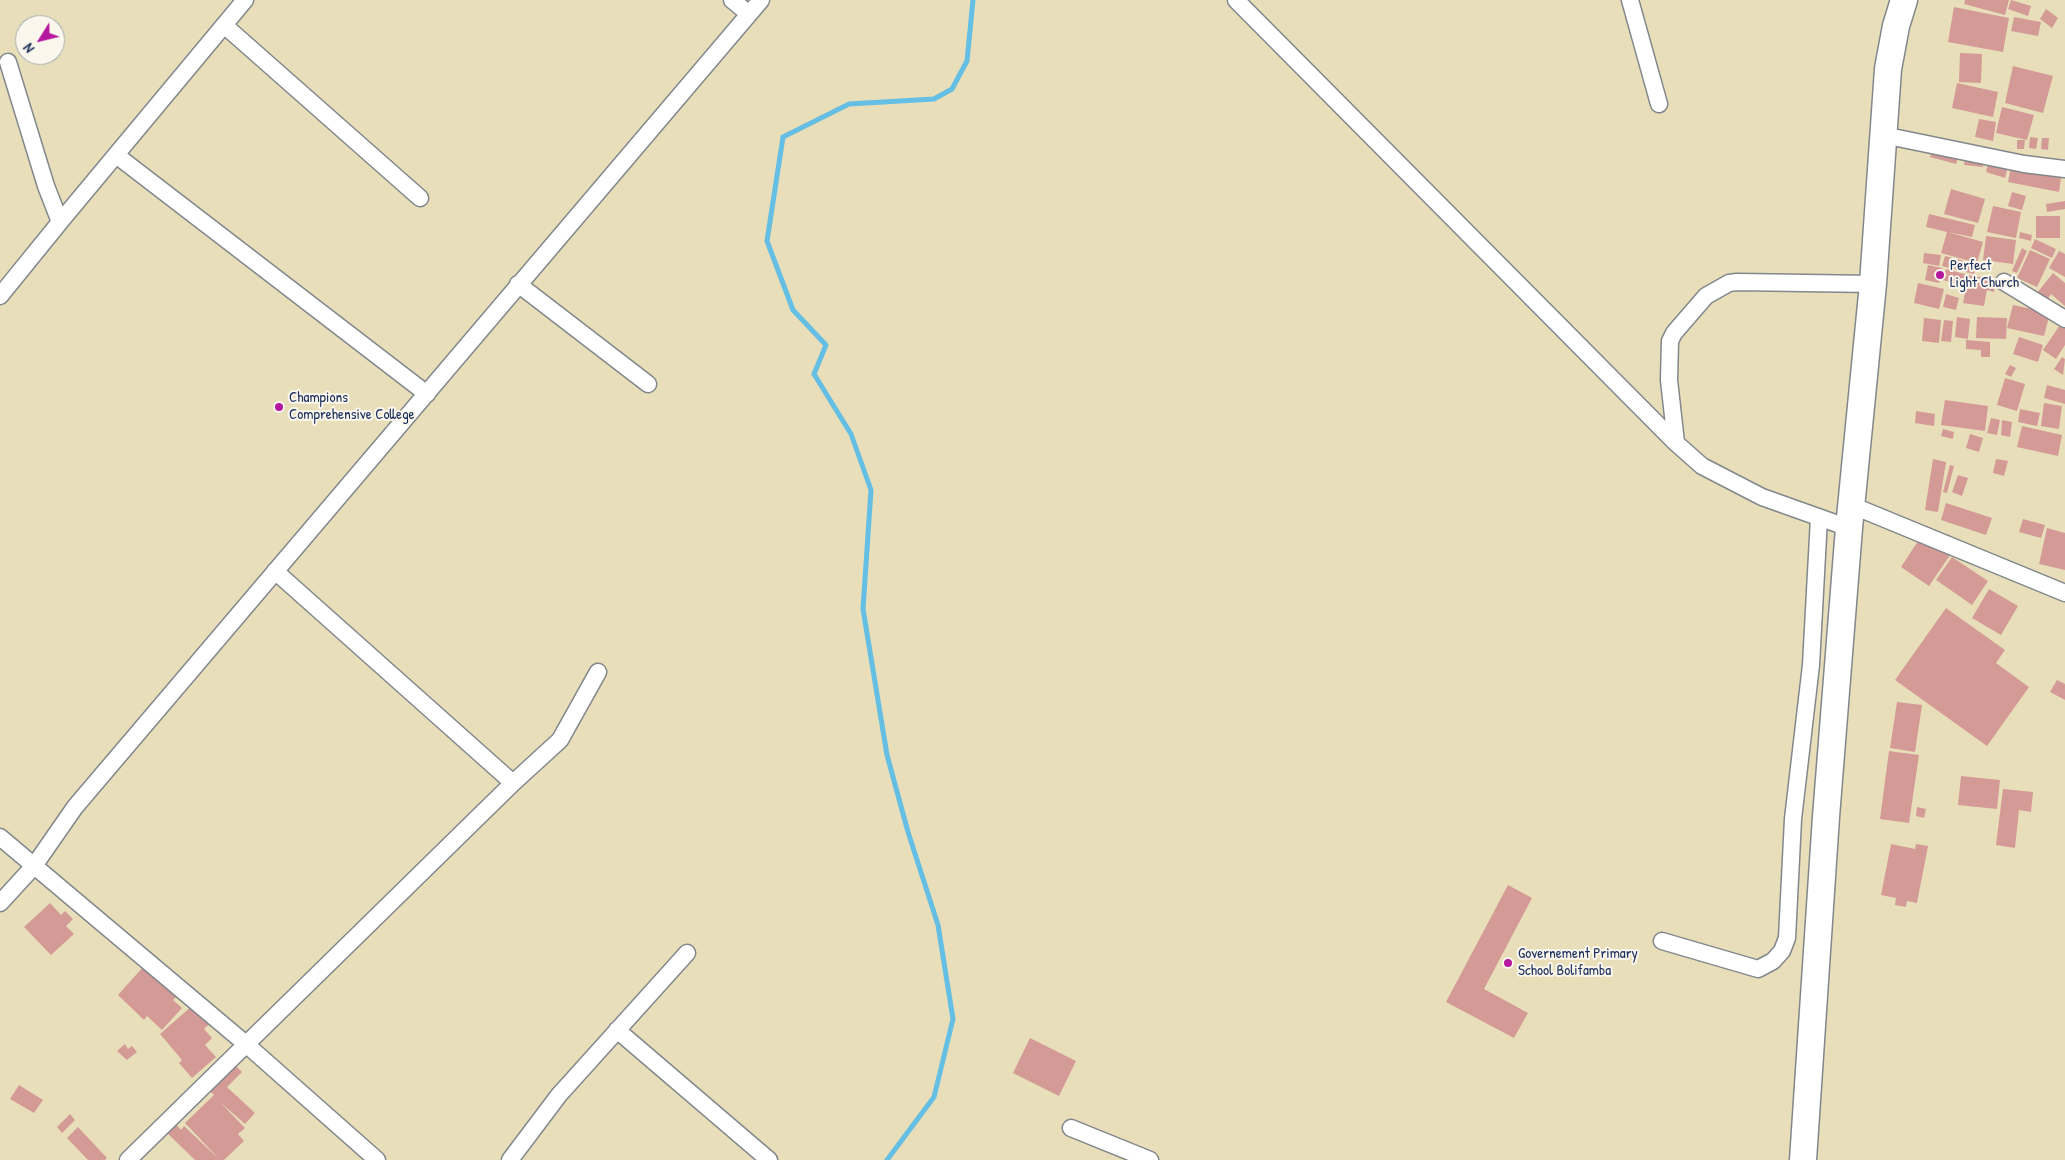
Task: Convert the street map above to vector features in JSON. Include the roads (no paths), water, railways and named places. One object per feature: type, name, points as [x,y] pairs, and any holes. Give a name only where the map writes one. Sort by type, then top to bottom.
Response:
[{"type":"highway","points":[[1803,1160],[1826,817],[1850,517],[1873,284],[1888,69],[1896,26],[1904,0]]},
{"type":"street","points":[[0,296],[245,0]]},
{"type":"street","points":[[732,0],[749,14]]},
{"type":"street","points":[[0,903],[34,866],[76,807],[761,0]]},
{"type":"street","points":[[1236,0],[1676,443],[1702,466],[1762,497],[1819,518],[1850,517],[2065,593]]},
{"type":"street","points":[[1630,0],[1659,104]]},
{"type":"street","points":[[224,25],[420,198]]},
{"type":"street","points":[[8,62],[46,186],[60,222]]},
{"type":"street","points":[[1883,135],[2024,164],[2065,169]]},
{"type":"street","points":[[116,155],[427,394]]},
{"type":"street","points":[[1676,443],[1668,380],[1670,341],[1674,333],[1706,296],[1728,284],[1737,282],[1873,284]]},
{"type":"street","points":[[2004,282],[2065,319]]},
{"type":"street","points":[[518,284],[648,384]]},
{"type":"street","points":[[1662,941],[1758,969],[1774,961],[1782,951],[1787,938],[1793,819],[1811,665],[1819,518]]},
{"type":"street","points":[[275,571],[513,782]]},
{"type":"street","points":[[128,1160],[513,782],[560,740],[598,672]]},
{"type":"street","points":[[0,837],[247,1045],[377,1160]]},
{"type":"street","points":[[510,1160],[559,1095],[687,953]]},
{"type":"street","points":[[618,1030],[769,1160]]},
{"type":"street","points":[[1071,1128],[1150,1160]]},
{"type":"waterway","points":[[887,1160],[934,1097],[953,1019],[938,925],[908,832],[887,755],[863,609],[871,490],[851,434],[814,374],[826,345],[793,310],[767,241],[783,137],[849,104],[934,99],[952,89],[967,61],[973,0]]},
{"type":"place","name":"Perfect Light Church","points":[[1940,275]]},
{"type":"place","name":"Champions Comprehensive College","points":[[279,407]]},
{"type":"place","name":"Governement Primary School Bolifamba","points":[[1508,963]]}]
